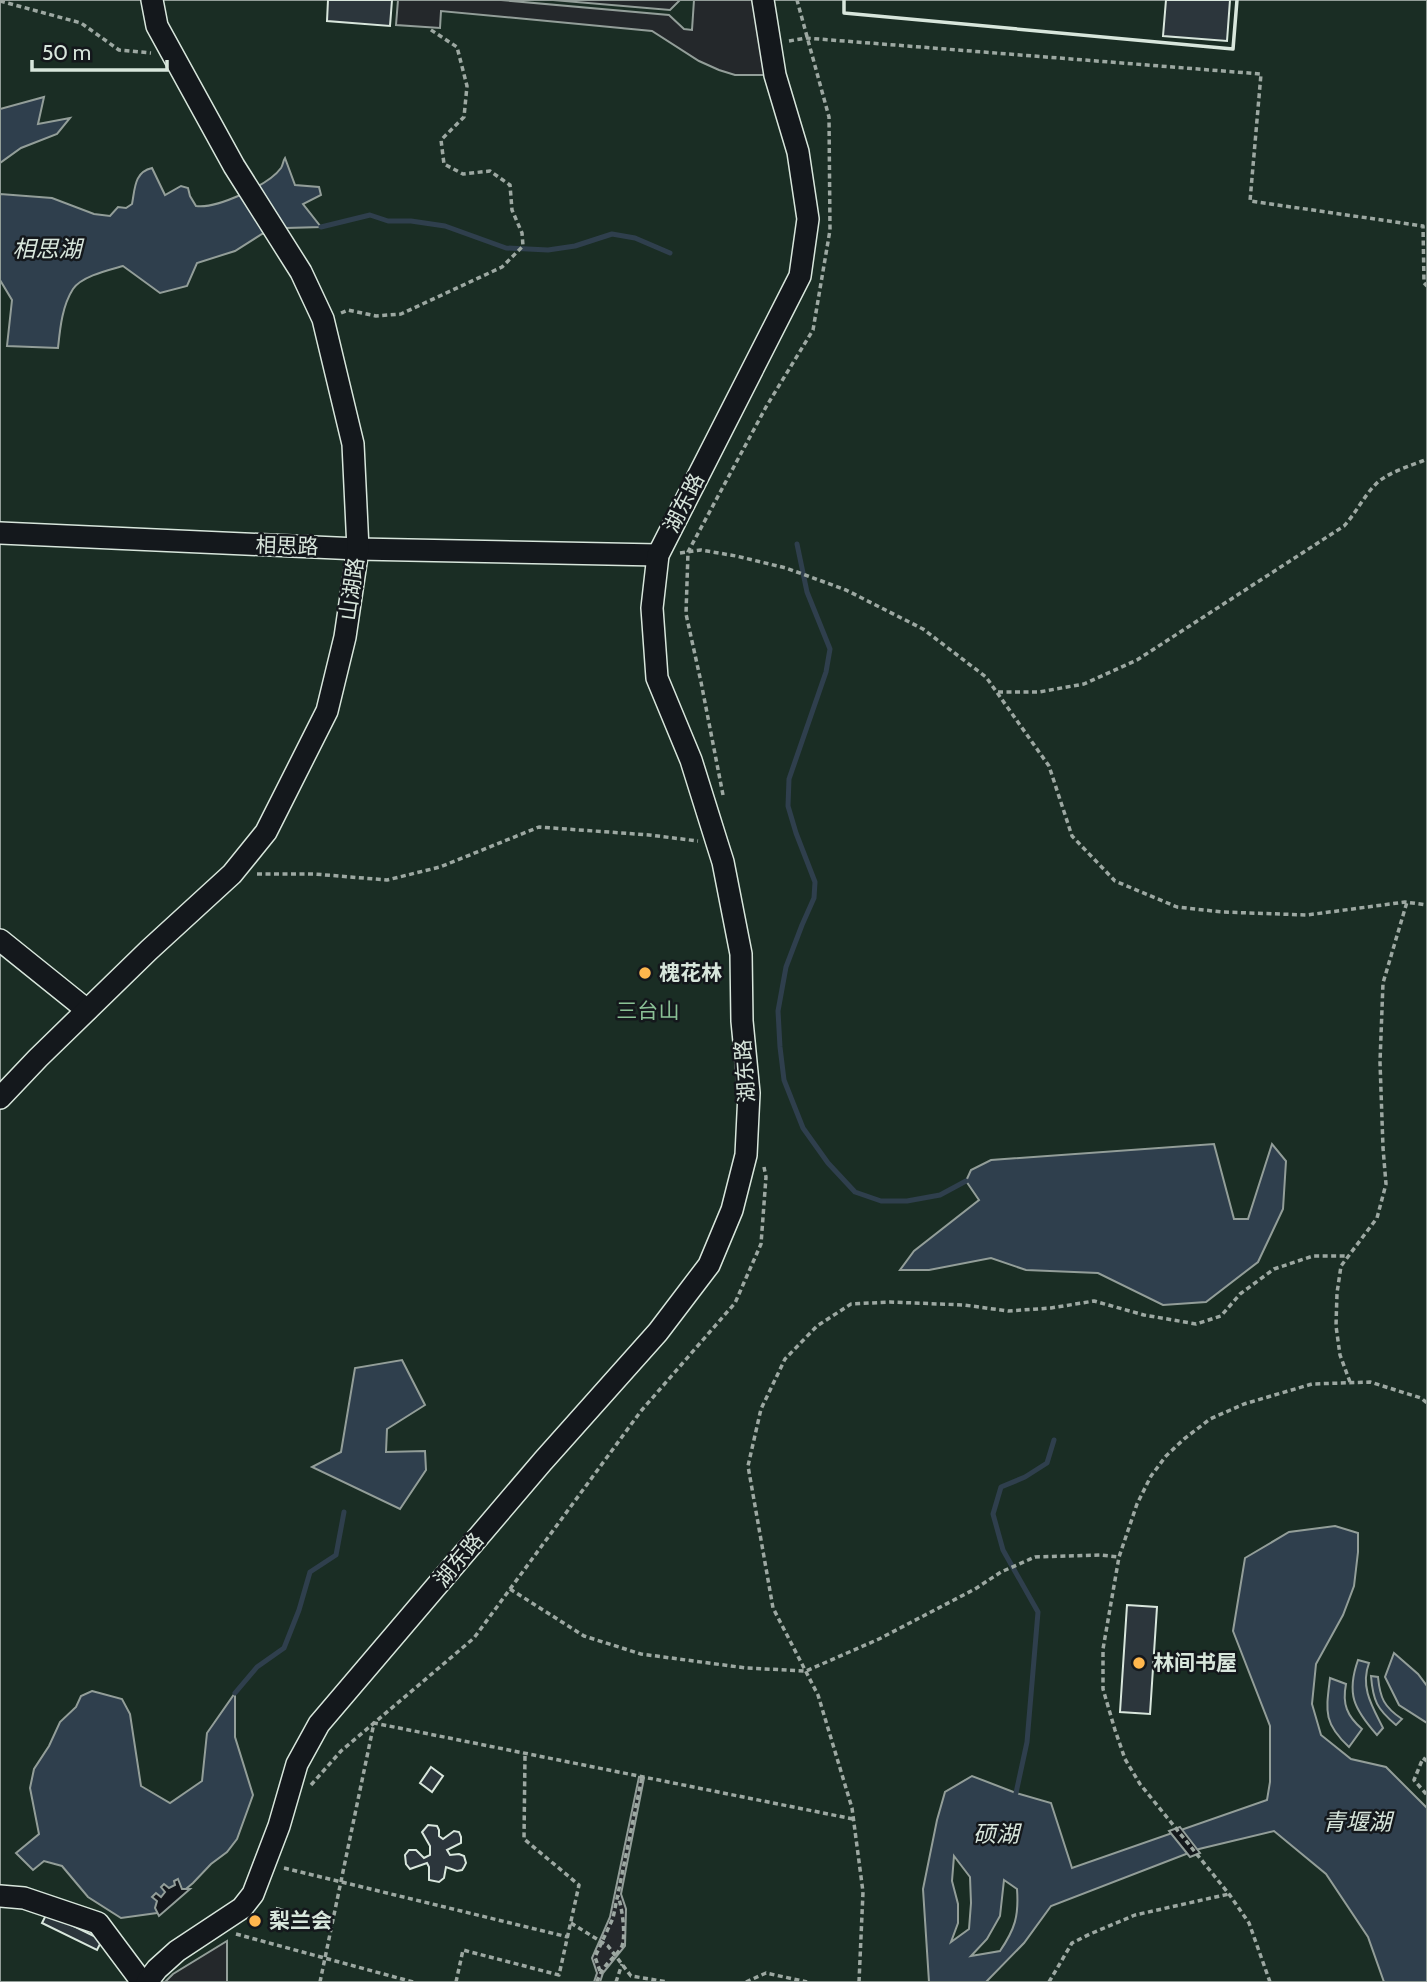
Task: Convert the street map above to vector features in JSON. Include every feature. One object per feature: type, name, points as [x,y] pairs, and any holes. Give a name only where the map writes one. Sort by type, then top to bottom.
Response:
[{"type":"lane","name":"山湖路","points":[[0,1098],[149,950],[232,874],[266,832],[327,711],[345,637],[358,549],[353,444],[323,319],[301,272],[234,166],[157,26],[152,0]]},
{"type":"lane","name":"湖东路","points":[[145,1982],[167,1960],[242,1908],[253,1894],[279,1826],[297,1764],[319,1724],[543,1461],[658,1332],[709,1265],[732,1210],[746,1155],[749,1093],[742,1021],[740,954],[723,862],[691,760],[657,678],[652,608],[658,555],[800,276],[808,219],[798,152],[775,75],[763,0]]},
{"type":"lane","name":"相思路","points":[[0,533],[358,549],[658,555]]},
{"type":"lane","points":[[0,940],[87,1010]]},
{"type":"lane","points":[[0,1896],[24,1898],[98,1923],[145,1982]]},
{"type":"path","points":[[19,0],[20,6]]},
{"type":"path","points":[[724,801],[686,614],[688,552],[766,407],[813,330],[830,230],[829,117],[797,0]]},
{"type":"path","points":[[0,1],[81,23],[119,50],[174,56]]},
{"type":"path","points":[[323,319],[348,310],[376,316],[401,314],[502,267],[523,246],[522,233],[512,210],[510,185],[490,171],[463,174],[444,164],[441,140],[464,117],[467,86],[457,47],[428,28]]},
{"type":"path","points":[[770,45],[806,38],[1261,74],[1250,201],[1423,226],[1424,283],[1427,286]]},
{"type":"path","points":[[997,692],[1039,692],[1084,684],[1138,660],[1344,526],[1356,514],[1376,484],[1427,459]]},
{"type":"path","points":[[658,555],[701,550],[791,569],[846,590],[923,629],[986,677],[1049,766],[1073,836],[1115,881],[1177,907],[1222,912],[1307,915],[1408,902],[1427,905]]},
{"type":"path","points":[[232,874],[314,874],[387,880],[440,867],[539,827],[717,843]]},
{"type":"path","points":[[1350,1382],[1340,1355],[1336,1326],[1337,1293],[1341,1266],[1377,1218],[1386,1184],[1380,1062],[1383,983],[1408,902]]},
{"type":"path","points":[[307,1789],[341,1751],[474,1638],[641,1411],[735,1304],[761,1244],[766,1177],[764,1165]]},
{"type":"path","points":[[859,1982],[863,1892],[852,1808],[818,1695],[773,1608],[748,1466],[761,1409],[785,1359],[817,1326],[851,1304],[890,1302],[1007,1311],[1094,1301],[1144,1315],[1196,1324],[1221,1316],[1240,1294],[1274,1269],[1313,1256],[1349,1256]]},
{"type":"path","points":[[1270,1982],[1249,1923],[1229,1894],[1164,1816],[1125,1759],[1103,1689],[1103,1649],[1119,1556],[1137,1504],[1151,1476],[1166,1456],[1210,1419],[1244,1404],[1312,1384],[1370,1382],[1421,1398],[1427,1403]]},
{"type":"path","points":[[510,1588],[584,1636],[641,1654],[746,1668],[806,1671],[891,1633],[975,1589],[1001,1572],[1035,1557],[1119,1556]]},
{"type":"path","points":[[374,1723],[853,1819]]},
{"type":"path","points":[[320,1982],[374,1723]]},
{"type":"path","points":[[456,1982],[463,1950],[559,1975],[579,1885],[524,1839],[525,1754]]},
{"type":"path","points":[[1427,1761],[1423,1758],[1414,1780],[1427,1795]]},
{"type":"path","points":[[600,1971],[595,1957],[613,1918],[642,1777]]},
{"type":"path","points":[[266,1863],[568,1937]]},
{"type":"path","points":[[597,1982],[600,1971],[622,1945],[623,1909],[618,1894]]},
{"type":"path","points":[[1049,1982],[1073,1943],[1090,1934],[1135,1915],[1229,1894]]},
{"type":"path","points":[[571,1923],[608,1946],[631,1976],[668,1982]]},
{"type":"path","points":[[212,1927],[413,1982]]},
{"type":"path","points":[[616,1982],[622,1964]]},
{"type":"path","points":[[746,1982],[766,1973],[807,1982]]},
{"type":"green space","name":"三台山","points":[[0,0],[1427,0],[1427,1982],[0,1982]]},
{"type":"shaded area","points":[[398,0],[501,0],[669,15],[684,29],[692,30],[694,0],[763,0],[775,75],[735,75],[719,70],[699,61],[652,31],[441,11],[440,28],[396,25]]},
{"type":"shaded area","points":[[553,0],[680,0],[670,10]]},
{"type":"shaded area","points":[[639,1777],[644,1778],[621,1894],[626,1909],[625,1946],[603,1973],[600,1982],[594,1982],[597,1973],[592,1958],[610,1917]]},
{"type":"shaded area","points":[[227,1941],[227,1982],[165,1982],[173,1974]]},
{"type":"water","points":[[44,97],[38,124],[70,118],[57,134],[21,148],[0,163],[0,109]]},
{"type":"water","name":"相思湖","points":[[285,158],[295,185],[319,187],[321,195],[303,204],[321,227],[286,228],[262,234],[235,251],[197,263],[187,286],[160,293],[123,266],[96,274],[77,284],[69,296],[62,318],[58,348],[7,346],[12,300],[0,280],[0,194],[52,198],[94,214],[110,216],[118,207],[126,208],[132,204],[139,177],[152,168],[165,195],[181,186],[188,188],[196,206],[205,206],[229,200],[265,182],[281,168]]},
{"type":"water","points":[[1214,1144],[1234,1219],[1248,1219],[1272,1144],[1286,1161],[1283,1209],[1258,1262],[1206,1302],[1163,1305],[1098,1273],[1026,1270],[991,1258],[929,1270],[900,1270],[914,1251],[979,1200],[966,1181],[971,1170],[991,1160]]},
{"type":"water","points":[[402,1360],[425,1405],[387,1429],[386,1452],[425,1451],[426,1470],[400,1509],[312,1467],[341,1452],[355,1368]]},
{"type":"water","name":"青堰湖","points":[[1335,1526],[1358,1533],[1354,1586],[1343,1615],[1316,1664],[1312,1704],[1321,1735],[1351,1759],[1386,1767],[1427,1808],[1427,1982],[1384,1982],[1368,1937],[1326,1874],[1274,1831],[1199,1849],[1051,1906],[1024,1943],[986,1982],[929,1982],[923,1889],[937,1820],[945,1792],[972,1776],[1051,1803],[1072,1868],[1267,1800],[1270,1782],[1270,1726],[1233,1631],[1245,1558],[1289,1532]],"holes":[[[954,1856],[970,1877],[971,1903],[969,1929],[951,1942],[958,1923],[958,1904],[952,1881]],[[1004,1880],[1017,1889],[1016,1915],[1009,1936],[1000,1951],[971,1956],[987,1939],[1000,1916]]]},
{"type":"water","points":[[1394,1653],[1418,1674],[1427,1686],[1427,1723],[1399,1705],[1385,1677]]},
{"type":"water","points":[[1358,1660],[1369,1663],[1367,1688],[1371,1704],[1383,1728],[1377,1735],[1354,1700],[1354,1672]]},
{"type":"water","points":[[1371,1676],[1378,1677],[1384,1701],[1402,1719],[1396,1725],[1377,1704]]},
{"type":"water","points":[[1330,1678],[1346,1684],[1347,1709],[1362,1729],[1349,1747],[1334,1731],[1328,1716]]},
{"type":"water","points":[[92,1691],[122,1699],[130,1714],[141,1786],[170,1803],[202,1781],[207,1733],[235,1693],[235,1737],[253,1795],[237,1839],[227,1852],[157,1913],[121,1918],[88,1897],[62,1866],[44,1861],[33,1870],[16,1853],[39,1834],[30,1788],[34,1769],[60,1722],[76,1707],[81,1696]]},
{"type":"pier","points":[[1180,1827],[1200,1853],[1190,1857],[1169,1831]]},
{"type":"pier","points":[[178,1879],[182,1889],[190,1889],[159,1916],[155,1908],[157,1901],[152,1897],[156,1893],[161,1897],[165,1892],[161,1887],[164,1884],[169,1888],[175,1885],[174,1881]]},
{"type":"building","points":[[328,0],[392,0],[390,26],[327,21]]},
{"type":"building","points":[[1166,0],[1230,0],[1227,41],[1163,36]]},
{"type":"building","points":[[1127,1605],[1157,1607],[1150,1714],[1120,1712]]},
{"type":"building","points":[[431,1767],[443,1776],[432,1792],[420,1783]]},
{"type":"building","points":[[428,1825],[437,1826],[439,1836],[443,1839],[454,1831],[459,1832],[461,1837],[461,1843],[447,1850],[450,1855],[464,1856],[466,1863],[462,1870],[457,1871],[446,1867],[444,1878],[439,1882],[429,1880],[427,1863],[410,1869],[406,1864],[405,1855],[409,1850],[416,1850],[424,1858],[430,1855],[430,1846],[422,1832]]},
{"type":"building","points":[[277,1908],[287,1911],[281,1929],[271,1926]]},
{"type":"building","points":[[47,1913],[102,1940],[97,1950],[42,1923]]},
{"type":"waterway","points":[[321,227],[370,215],[388,221],[445,226],[506,248],[548,250],[575,246],[612,234],[635,238],[670,253]]},
{"type":"waterway","points":[[797,544],[807,592],[830,649],[826,672],[789,779],[788,806],[815,882],[814,898],[786,967],[778,1011],[784,1080],[803,1128],[828,1163],[855,1192],[881,1201],[907,1201],[940,1195],[966,1181]]},
{"type":"waterway","points":[[1016,1793],[1027,1742],[1038,1612],[1003,1550],[993,1514],[1001,1487],[1025,1477],[1047,1463],[1054,1440]]},
{"type":"waterway","points":[[235,1693],[257,1667],[284,1648],[310,1572],[336,1555],[344,1512]]},
{"type":"wall","points":[[844,0],[844,13],[1233,49],[1237,0]]},
{"type":"place","name":"槐花林","points":[[645,973]]},
{"type":"place","name":"林间书屋","points":[[1139,1663]]},
{"type":"place","name":"梨兰会","points":[[255,1921]]},
{"type":"water label","name":"硕湖","points":[[996,1834]]}]
